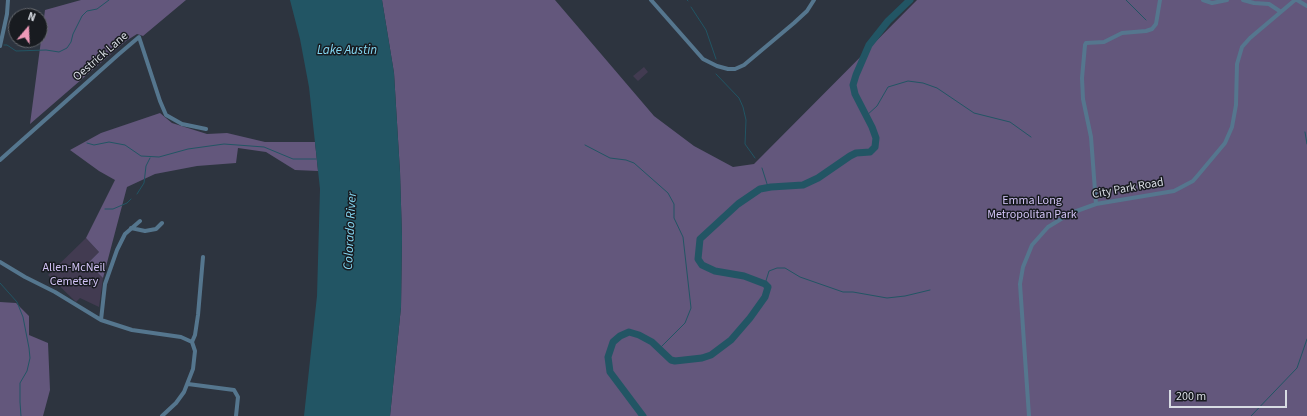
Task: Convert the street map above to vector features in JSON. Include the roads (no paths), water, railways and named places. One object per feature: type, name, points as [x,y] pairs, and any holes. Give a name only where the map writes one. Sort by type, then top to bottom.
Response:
[{"type":"street","points":[[0,46],[7,14],[8,0]]},
{"type":"street","points":[[651,0],[704,59],[717,66],[728,69],[736,69],[744,65],[798,19],[814,0]]},
{"type":"street","points":[[1096,204],[1090,137],[1083,99],[1082,73],[1084,45],[1086,43],[1104,42],[1122,33],[1152,29],[1156,24],[1160,0]]},
{"type":"street","points":[[1203,0],[1212,3],[1228,0]]},
{"type":"street","points":[[1243,0],[1254,3],[1269,4],[1281,12]]},
{"type":"street","points":[[1296,0],[1307,6]]},
{"type":"street","name":"City Park Road","points":[[1029,416],[1020,290],[1023,267],[1032,245],[1048,227],[1071,213],[1096,204],[1174,191],[1193,181],[1224,143],[1232,127],[1236,105],[1237,64],[1242,47],[1250,38],[1296,0]]},
{"type":"street","name":"Oestrick Lane","points":[[0,160],[139,37],[160,101],[166,114],[182,124],[206,129]]},
{"type":"street","points":[[101,320],[105,284],[117,250],[125,234],[140,221]]},
{"type":"street","points":[[132,228],[145,231],[156,230],[162,222]]},
{"type":"street","points":[[162,416],[181,397],[188,384],[195,359],[192,342],[195,335],[198,315],[203,257]]},
{"type":"street","points":[[0,262],[55,292],[101,320],[132,330],[181,337],[192,342]]},
{"type":"street","points":[[188,384],[234,390],[238,397],[236,416]]},
{"type":"water","name":"Lake Austin","points":[[290,0],[382,0],[394,73],[402,237],[401,307],[390,416],[304,416],[317,296],[320,189],[309,87],[300,39]]},
{"type":"waterway","points":[[4,45],[7,45],[16,51],[46,50],[59,52],[67,48],[71,42],[73,34],[82,16],[87,11],[97,9],[109,0]]},
{"type":"waterway","points":[[643,416],[610,372],[608,357],[613,342],[620,336],[629,332],[639,335],[652,342],[671,360],[675,361],[702,358],[711,355],[731,340],[750,318],[765,297],[768,287],[765,284],[744,276],[715,271],[702,265],[698,259],[700,239],[738,204],[760,189],[803,185],[818,178],[850,156],[856,153],[870,152],[875,147],[876,138],[855,94],[853,85],[869,45],[888,21],[910,0]]},
{"type":"waterway","points":[[1126,0],[1146,20]]},
{"type":"waterway","points":[[691,7],[706,30],[716,59]]},
{"type":"waterway","points":[[716,74],[739,98],[746,120],[745,144],[755,158]]},
{"type":"waterway","points":[[866,116],[877,106],[888,87],[908,81],[923,83],[937,88],[974,113],[1010,122],[1031,137]]},
{"type":"waterway","points":[[1305,132],[1307,144]]},
{"type":"waterway","points":[[87,143],[94,145],[109,142],[125,145],[141,156],[159,157],[188,149],[224,144],[264,147],[293,159],[316,159]]},
{"type":"waterway","points":[[585,145],[610,158],[626,160],[634,163],[668,193],[674,204],[674,218],[683,237],[691,308],[685,323],[659,349]]},
{"type":"waterway","points":[[137,194],[144,183],[146,166],[150,158]]},
{"type":"waterway","points":[[762,168],[768,187]]},
{"type":"waterway","points":[[105,209],[113,209],[127,203],[131,199]]},
{"type":"waterway","points":[[765,284],[769,271],[777,268],[785,268],[800,277],[843,292],[853,292],[887,298],[905,296],[930,290]]},
{"type":"waterway","points":[[0,283],[17,302],[23,317],[29,348],[30,358],[27,371],[20,383],[21,416]]},
{"type":"waterway","points":[[1251,416],[1297,368],[1307,339]]},
{"type":"park label","name":"Emma Long Metropolitan Park","points":[[1032,208]]},
{"type":"park label","name":"Allen-McNeil Cemetery","points":[[74,275]]},
{"type":"water label","name":"Colorado River","points":[[351,231]]}]
